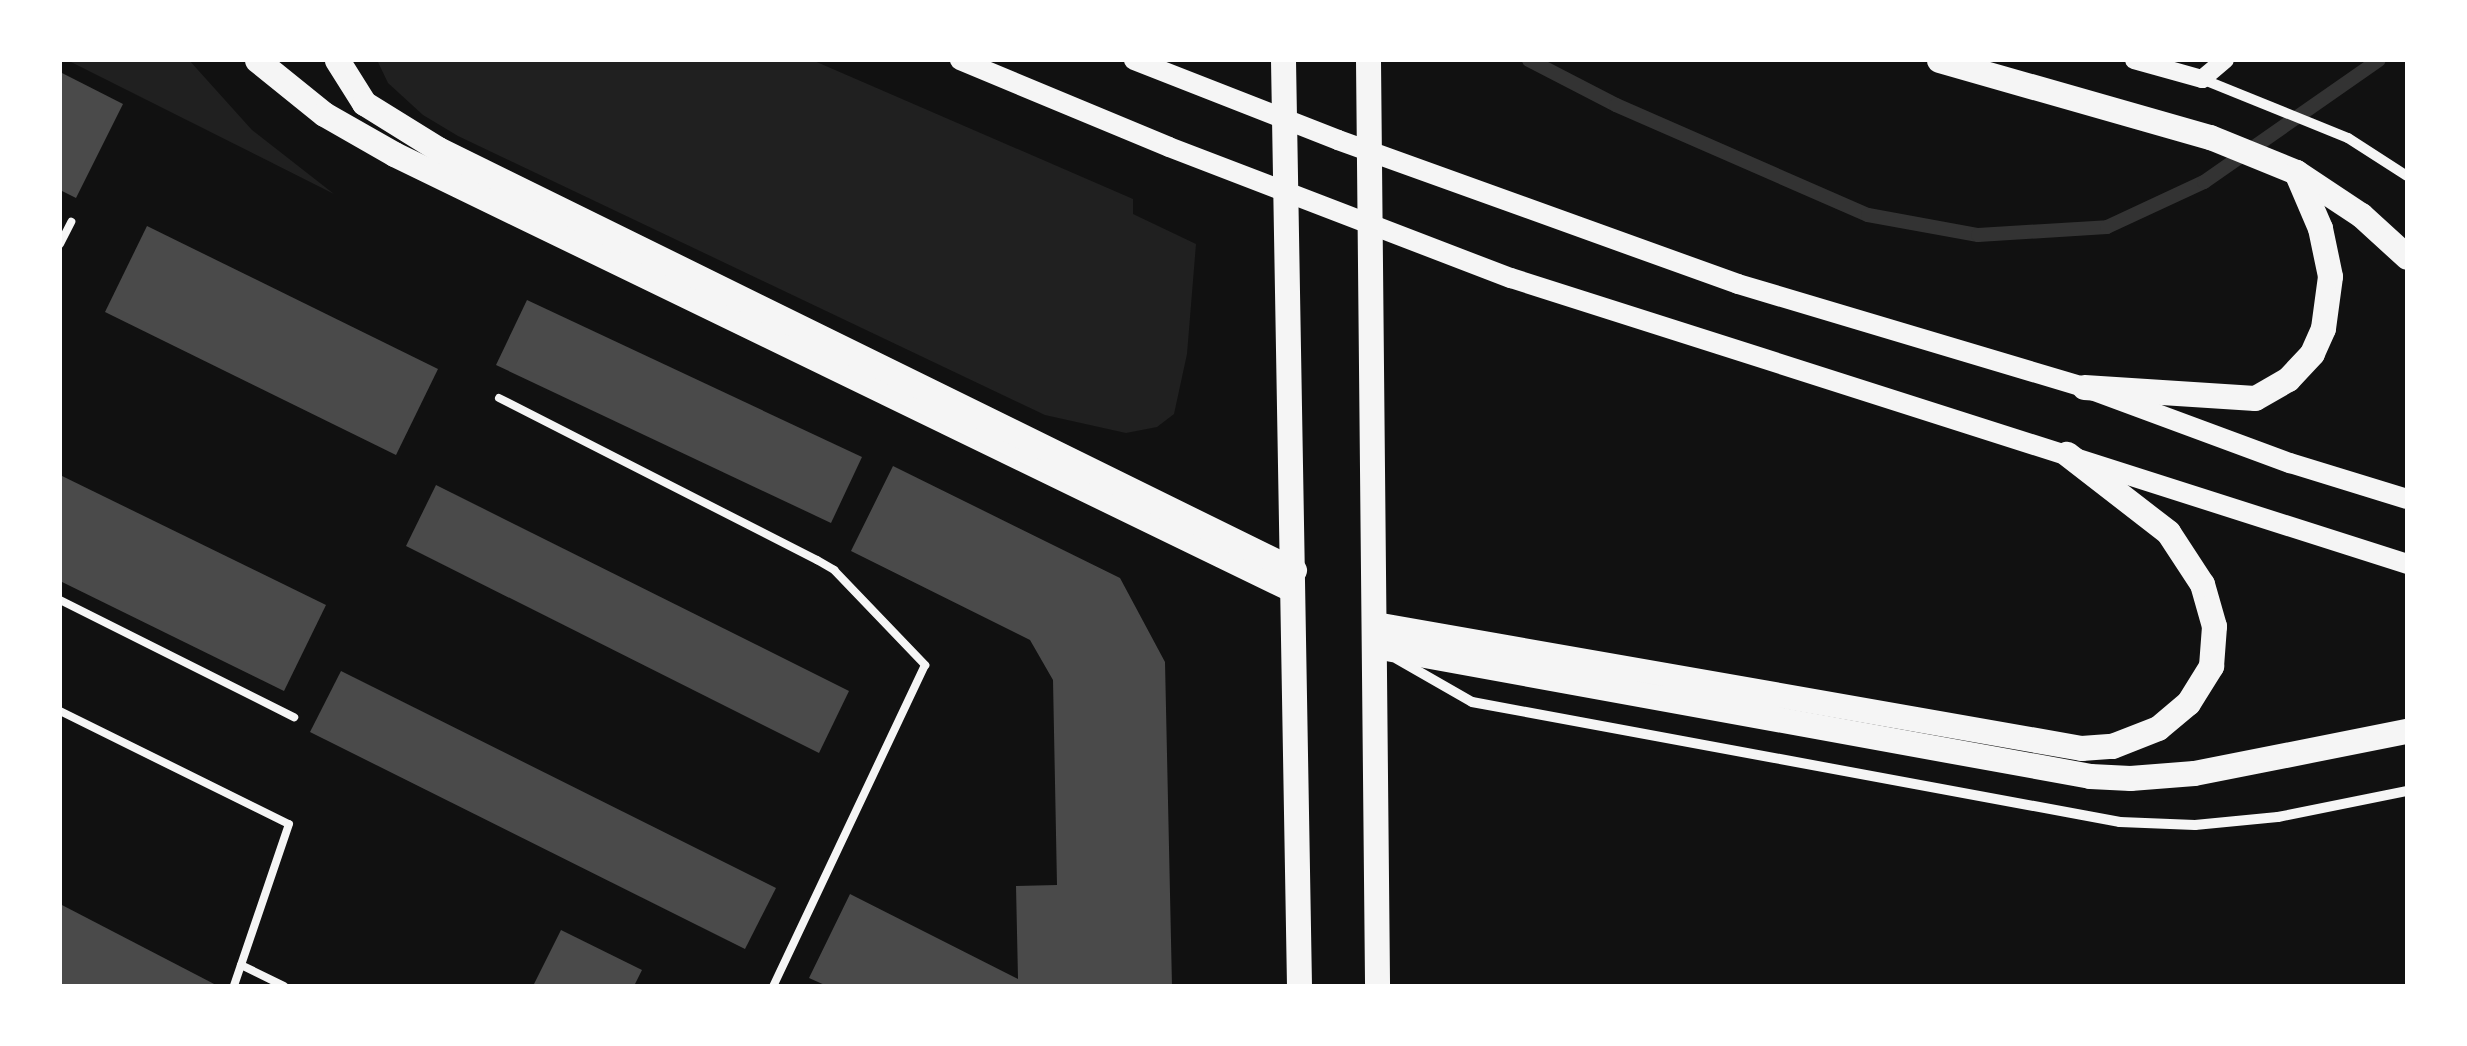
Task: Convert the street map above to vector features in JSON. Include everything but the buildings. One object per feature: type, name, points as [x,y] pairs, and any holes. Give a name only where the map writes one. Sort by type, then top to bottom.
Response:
[{"type":"main road","points":[[256,60],[324,114],[394,154],[1293,579]]},
{"type":"main road","points":[[337,60],[364,103],[438,149],[1293,579]]},
{"type":"main road","points":[[960,60],[1169,148],[1493,271],[1720,348],[2407,564]]},
{"type":"main road","points":[[1134,60],[1338,140],[1738,284],[2084,387],[2290,463],[2407,498]]},
{"type":"main road","points":[[1283,60],[1299,986]]},
{"type":"main road","points":[[1368,60],[1376,986]]},
{"type":"main road","points":[[1939,60],[2210,137],[2296,172],[2361,214],[2407,257]]},
{"type":"main road","points":[[2084,387],[2255,398],[2288,378],[2312,352],[2323,328],[2330,276],[2320,228],[2296,172]]},
{"type":"main road","points":[[1375,635],[2081,748],[2126,743],[2158,728],[2188,703],[2210,666],[2215,647],[2202,584],[2168,532],[2067,454]]},
{"type":"main road","points":[[1375,635],[2090,776],[2130,778],[2194,773],[2407,731]]},
{"type":"street","points":[[2134,60],[2202,79],[2348,138],[2407,176]]},
{"type":"street","points":[[2202,79],[2225,60]]},
{"type":"street","points":[[1375,635],[1472,702],[2120,822],[2195,826],[2278,817],[2407,791]]},
{"type":"lane","points":[[60,244],[71,222]]},
{"type":"lane","points":[[499,398],[834,570],[925,665],[774,983],[788,986]]},
{"type":"lane","points":[[60,600],[294,717]]},
{"type":"lane","points":[[60,711],[289,824],[234,986]]},
{"type":"lane","points":[[241,965],[284,986]]},
{"type":"shaded area","points":[[67,60],[189,60],[252,130],[334,194]]},
{"type":"shaded area","points":[[377,60],[812,60],[1133,199],[1133,214],[1196,244],[1187,354],[1174,414],[1157,427],[1126,433],[1045,415],[458,136],[423,115],[388,83]]},
{"type":"waterway","points":[[1529,60],[1616,105],[1868,215],[1978,235],[2107,227],[2204,182],[2379,60]]}]
